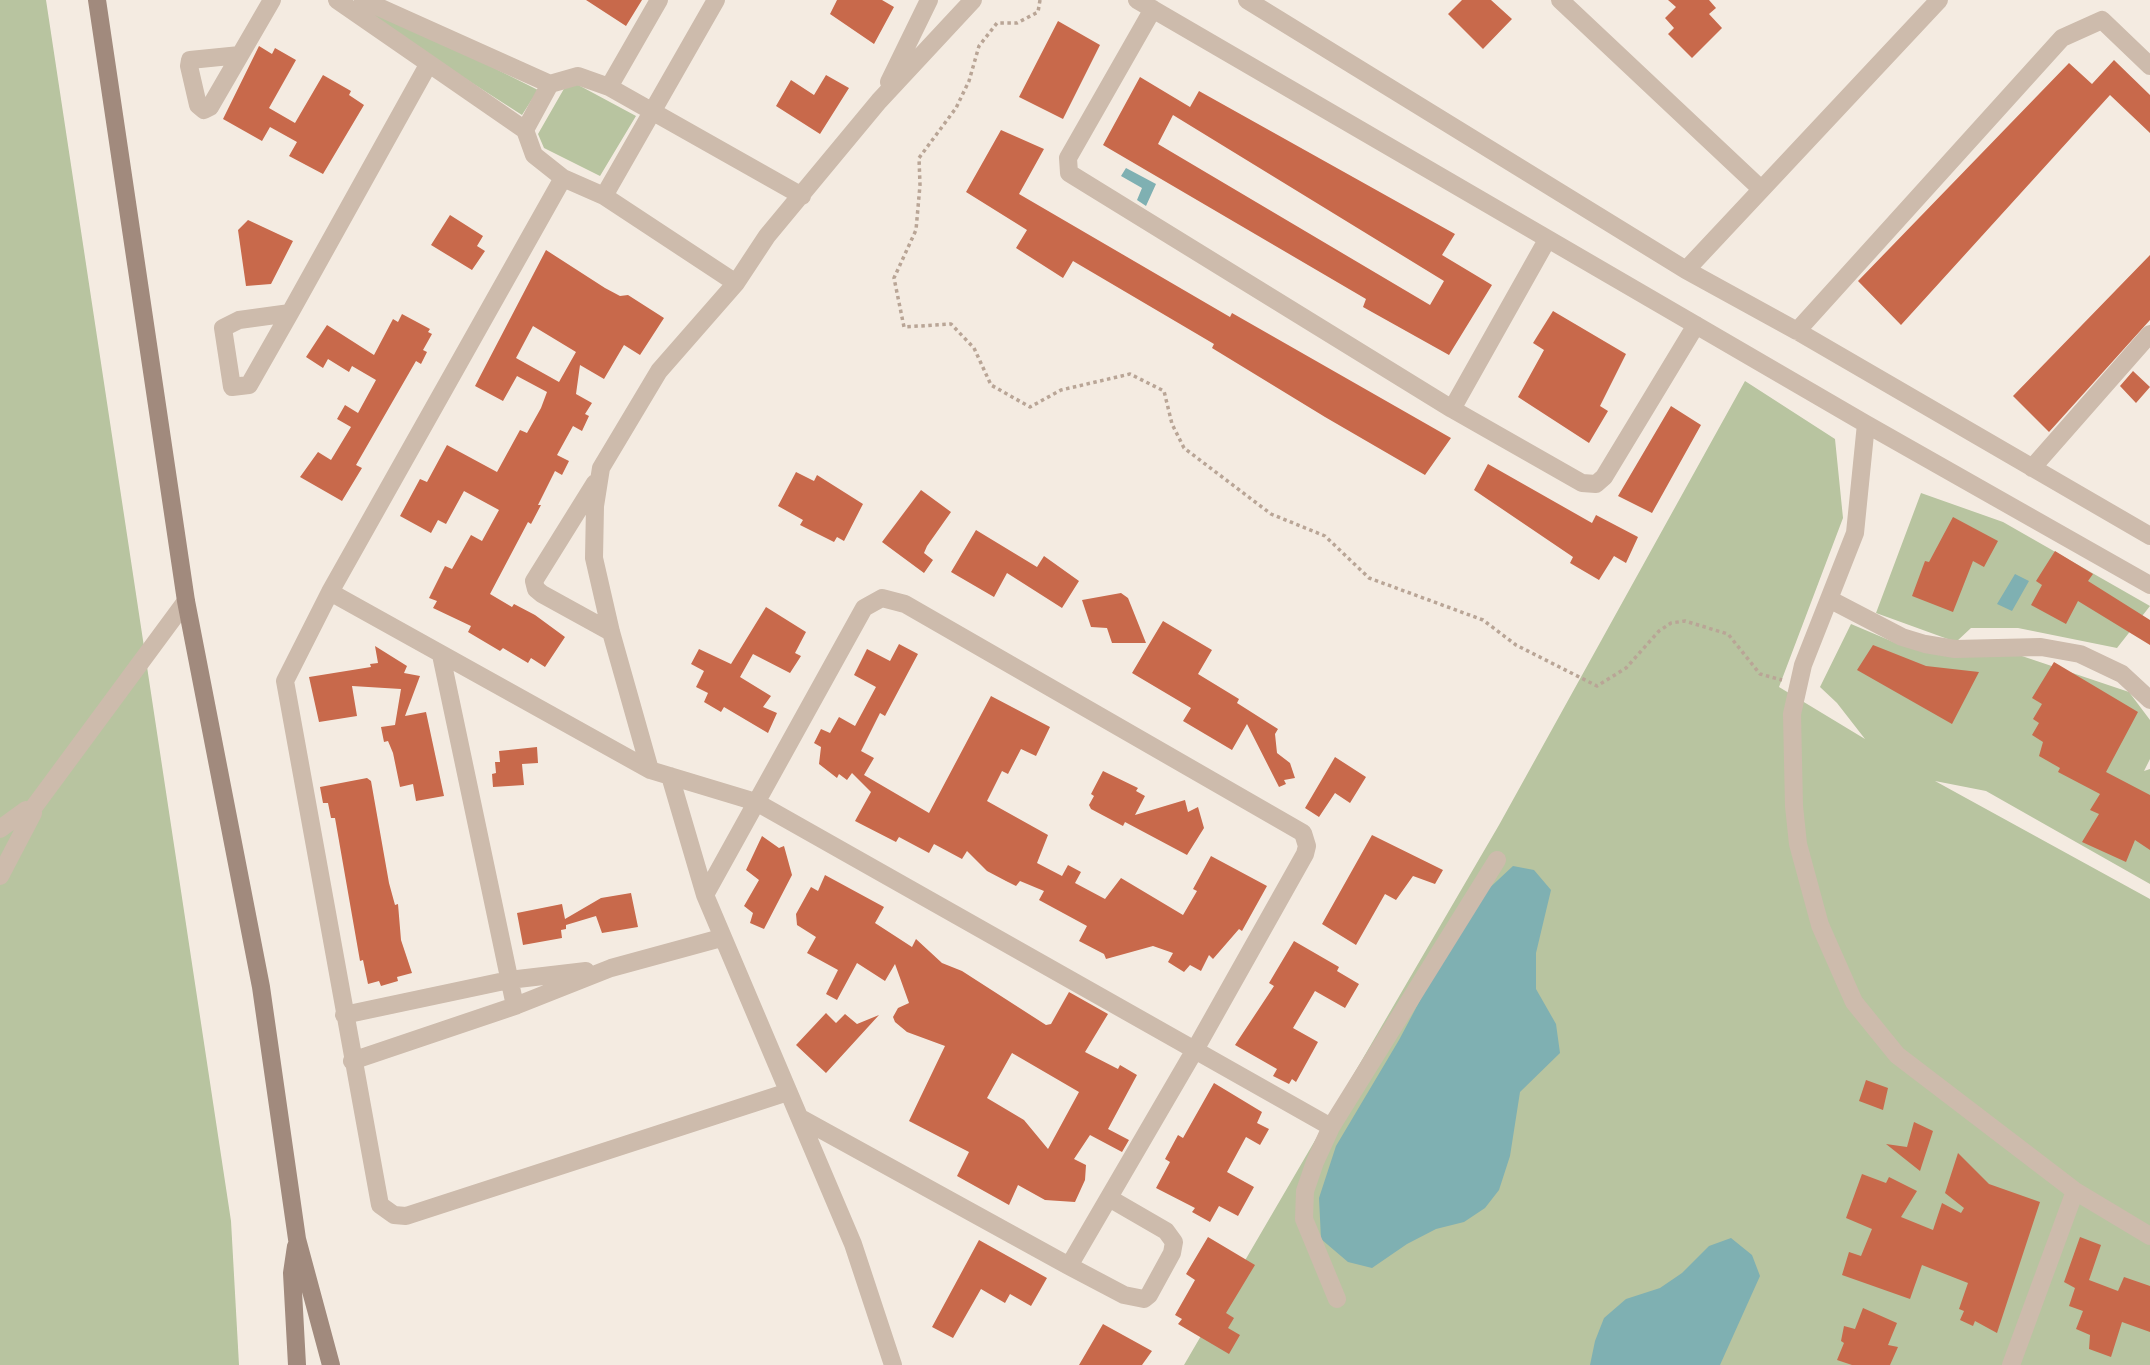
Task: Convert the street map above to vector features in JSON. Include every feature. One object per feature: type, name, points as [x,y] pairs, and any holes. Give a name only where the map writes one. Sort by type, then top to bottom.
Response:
[{"type":"street","points":[[97,0],[186,601],[261,987],[297,1239],[331,1365]]},
{"type":"street","points":[[240,55],[272,0]]},
{"type":"street","points":[[337,0],[525,130],[534,155],[563,178],[604,196],[736,283]]},
{"type":"street","points":[[363,0],[550,84],[578,76],[609,87],[802,196]]},
{"type":"street","points":[[609,87],[659,0]]},
{"type":"street","points":[[604,196],[716,0]]},
{"type":"street","points":[[879,102],[929,0]]},
{"type":"street","points":[[611,632],[542,594],[536,589],[534,581],[597,480],[621,432],[659,371],[736,283],[768,236],[879,102],[973,0]]},
{"type":"street","points":[[1247,0],[1686,270],[1797,331],[2150,537]]},
{"type":"street","points":[[1560,0],[1761,189]]},
{"type":"street","points":[[1696,325],[1604,477],[1596,484],[1582,483],[1452,409],[1069,173],[1068,158],[1145,4],[1547,240],[1696,325],[1866,424],[2150,584]]},
{"type":"street","points":[[1686,270],[1929,4]]},
{"type":"street","points":[[1797,331],[2063,38],[2102,20],[2150,66]]},
{"type":"street","points":[[290,313],[239,320],[223,328],[232,387],[249,385],[290,313],[428,65]]},
{"type":"street","points":[[525,130],[550,84]]},
{"type":"street","points":[[563,178],[330,592],[285,681],[380,1205],[394,1215],[406,1216],[788,1092]]},
{"type":"street","points":[[1452,409],[1547,240]]},
{"type":"street","points":[[2032,468],[2150,334]]},
{"type":"street","points":[[1866,424],[1855,533],[1798,685],[1791,742],[1798,844],[1820,925],[1853,1002],[1879,1036],[1913,1068],[2075,1191],[2150,1236]]},
{"type":"street","points":[[597,480],[594,558],[611,632],[650,770]]},
{"type":"street","points":[[330,592],[650,770],[756,802],[1196,1048],[1331,1127]]},
{"type":"street","points":[[705,895],[864,608],[881,598],[905,604],[1303,833],[1307,846],[1305,854],[1069,1266]]},
{"type":"street","points":[[1829,599],[1902,637],[1925,644],[1955,649],[2041,647],[2080,654],[2122,674],[2150,700]]},
{"type":"street","points":[[0,876],[32,818],[31,811],[186,601]]},
{"type":"street","points":[[440,655],[515,1006]]},
{"type":"street","points":[[670,776],[705,895],[721,938],[802,1119],[853,1244],[893,1365]]},
{"type":"street","points":[[0,829],[26,810],[31,811]]},
{"type":"street","points":[[1336,1299],[1304,1219],[1305,1191],[1331,1127],[1497,860]]},
{"type":"street","points":[[352,1061],[515,1006],[611,968],[721,938]]},
{"type":"street","points":[[344,1015],[509,980],[611,968]]},
{"type":"street","points":[[802,1119],[1069,1266],[1132,1299],[1144,1299],[1149,1295],[1172,1253],[1174,1242],[1166,1231],[1109,1198]]},
{"type":"street","points":[[2011,1365],[2075,1191]]},
{"type":"street","points":[[297,1239],[292,1273],[298,1365]]},
{"type":"path","points":[[1040,0],[1038,12],[1017,23],[998,23],[979,46],[969,82],[956,108],[919,158],[920,185],[916,230],[894,278],[904,327],[951,324],[974,348],[991,385],[1030,407],[1061,390],[1130,374],[1164,391],[1172,424],[1184,448],[1272,514],[1325,536],[1369,578],[1483,620],[1516,645],[1597,686],[1626,668],[1659,631],[1671,623],[1685,621],[1728,635],[1759,674],[1798,685]]},
{"type":"green space","points":[[0,0],[46,0],[231,1221],[239,1365],[0,1365]]},
{"type":"green space","points":[[358,0],[538,90],[522,115],[363,13]]},
{"type":"green space","points":[[569,80],[636,116],[600,176],[544,148],[538,134]]},
{"type":"green space","points":[[1745,381],[1835,439],[1843,518],[1779,687],[1865,739],[1837,703],[1820,687],[1851,624],[1903,646],[2010,652],[2129,692],[2150,720],[2150,759],[2144,771],[2150,769],[2150,884],[1986,791],[1935,781],[2150,899],[2150,1365],[1184,1365],[1499,825]]},
{"type":"green space","points":[[1921,493],[2003,522],[2150,606],[2117,648],[2018,628],[1971,628],[1956,642],[1876,613]]},
{"type":"water","points":[[1126,168],[1156,184],[1146,206],[1137,200],[1142,188],[1121,176]]},
{"type":"water","points":[[2015,574],[2029,581],[2012,611],[1997,604]]},
{"type":"water","points":[[1513,866],[1534,870],[1551,890],[1536,953],[1536,989],[1556,1024],[1560,1053],[1520,1092],[1510,1156],[1499,1190],[1485,1208],[1464,1222],[1436,1229],[1407,1244],[1372,1268],[1348,1262],[1321,1239],[1319,1198],[1336,1146],[1399,1040],[1443,957],[1483,894]]},
{"type":"water","points":[[1731,1238],[1752,1255],[1760,1276],[1720,1365],[1590,1365],[1604,1318],[1626,1299],[1660,1288],[1682,1273],[1709,1246]]},
{"type":"building","points":[[586,0],[642,0],[626,26]]},
{"type":"building","points":[[837,0],[882,0],[894,7],[874,44],[830,14]]},
{"type":"building","points":[[1462,0],[1491,0],[1512,19],[1483,49],[1448,14]]},
{"type":"building","points":[[1668,0],[1709,0],[1716,8],[1709,14],[1722,28],[1692,58],[1668,34],[1674,28],[1665,18],[1676,7]]},
{"type":"building","points":[[1058,21],[1100,45],[1063,119],[1019,97]]},
{"type":"building","points":[[259,46],[272,54],[275,48],[296,60],[269,108],[295,123],[323,75],[351,91],[349,95],[364,105],[323,174],[289,156],[297,142],[270,127],[262,141],[223,119]]},
{"type":"building","points":[[2114,60],[2150,95],[2150,133],[2110,95],[1901,325],[1858,281],[2069,63],[2092,84]]},
{"type":"building","points":[[826,75],[849,88],[820,134],[776,106],[791,80],[814,95]]},
{"type":"building","points":[[1140,77],[1190,107],[1199,91],[1455,234],[1442,255],[1492,285],[1449,355],[1363,307],[1366,299],[1103,145]],"holes":[[[1173,115],[1444,281],[1430,305],[1158,144]]]},
{"type":"building","points":[[1001,130],[1044,149],[1019,194],[1230,317],[1232,313],[1451,438],[1425,475],[1325,417],[1212,348],[1214,344],[1073,261],[1063,278],[1016,248],[1027,230],[966,192]]},
{"type":"building","points":[[450,215],[483,236],[477,246],[485,251],[472,270],[431,245]]},
{"type":"building","points":[[248,220],[293,241],[271,284],[246,286],[238,230]]},
{"type":"building","points":[[546,250],[605,288],[620,296],[628,295],[664,318],[640,355],[624,345],[604,379],[580,365],[576,394],[592,403],[585,414],[589,416],[582,431],[573,426],[557,455],[569,461],[562,475],[555,471],[531,524],[528,522],[490,594],[512,607],[514,604],[535,615],[565,637],[545,667],[531,658],[528,663],[503,648],[500,651],[468,632],[471,626],[433,608],[437,601],[429,598],[445,566],[452,569],[471,535],[482,541],[499,510],[464,491],[446,524],[438,520],[431,533],[400,516],[420,479],[427,482],[447,445],[497,472],[520,430],[527,433],[547,392],[517,376],[503,401],[475,386]],"holes":[[[533,326],[576,352],[559,382],[516,358]]]},
{"type":"building","points":[[2150,255],[2150,320],[2049,432],[2013,396]]},
{"type":"building","points":[[1553,311],[1626,354],[1600,406],[1608,411],[1589,443],[1518,397],[1544,350],[1533,343]]},
{"type":"building","points":[[402,314],[430,329],[428,332],[432,334],[423,350],[427,352],[421,364],[416,361],[356,465],[362,468],[342,501],[300,477],[318,452],[331,460],[351,427],[337,419],[345,405],[358,413],[376,380],[352,366],[349,372],[328,359],[323,368],[306,357],[327,325],[374,355],[393,319],[398,322]]},
{"type":"building","points":[[2133,371],[2150,387],[2136,403],[2120,386]]},
{"type":"building","points":[[1671,406],[1701,425],[1652,513],[1618,496]]},
{"type":"building","points":[[1488,464],[1592,523],[1596,515],[1638,537],[1626,563],[1614,556],[1599,580],[1570,563],[1573,557],[1474,490]]},
{"type":"building","points":[[796,472],[814,481],[817,475],[863,504],[844,541],[837,537],[834,542],[800,525],[803,520],[778,506]]},
{"type":"building","points":[[921,490],[951,512],[927,546],[924,553],[933,560],[924,573],[882,542]]},
{"type":"building","points":[[1953,517],[1998,541],[1984,567],[1973,561],[1953,612],[1912,596],[1925,561],[1929,562]]},
{"type":"building","points":[[976,530],[1037,567],[1044,556],[1079,581],[1062,608],[1007,573],[994,597],[951,572]]},
{"type":"building","points":[[2055,551],[2093,574],[2088,581],[2150,620],[2150,645],[2078,601],[2066,624],[2031,605],[2042,585],[2036,581]]},
{"type":"building","points":[[1121,593],[1128,598],[1146,643],[1112,643],[1107,628],[1091,627],[1082,600]]},
{"type":"building","points":[[766,607],[806,632],[795,653],[801,656],[790,673],[753,654],[740,677],[771,696],[763,707],[777,713],[768,733],[724,707],[721,712],[704,702],[708,693],[696,687],[704,671],[691,664],[699,649],[731,664]]},
{"type":"building","points":[[1163,621],[1212,650],[1198,674],[1239,699],[1237,703],[1278,729],[1275,734],[1277,753],[1290,763],[1295,778],[1284,780],[1286,784],[1279,787],[1247,724],[1232,750],[1183,721],[1191,708],[1132,673]]},
{"type":"building","points":[[899,644],[918,654],[885,716],[880,713],[861,751],[874,758],[864,775],[929,813],[991,696],[1050,727],[1036,756],[1021,749],[1008,774],[1002,771],[987,801],[1048,835],[1037,863],[1062,876],[1068,865],[1081,872],[1075,883],[1105,899],[1121,878],[1183,915],[1197,891],[1193,889],[1211,856],[1267,886],[1242,931],[1239,929],[1213,959],[1209,955],[1201,971],[1190,965],[1184,972],[1168,962],[1173,953],[1153,946],[1106,959],[1104,954],[1079,941],[1087,926],[1039,900],[1044,891],[1020,881],[1016,886],[1006,881],[987,871],[967,851],[962,859],[934,844],[929,853],[899,837],[896,842],[855,821],[871,792],[852,773],[847,780],[839,774],[837,778],[819,764],[821,747],[814,743],[821,729],[830,733],[839,717],[855,726],[876,687],[854,675],[867,649],[890,661]]},
{"type":"building","points":[[1873,645],[1926,666],[1979,672],[1952,724],[1857,670]]},
{"type":"building","points":[[375,646],[407,666],[404,673],[420,676],[405,716],[426,712],[444,796],[416,801],[413,784],[400,787],[393,753],[388,741],[384,742],[381,727],[395,725],[401,689],[352,686],[357,716],[319,722],[309,677],[371,667],[370,664],[378,663]]},
{"type":"building","points":[[2054,662],[2138,712],[2106,772],[2150,795],[2150,850],[2135,840],[2126,862],[2082,842],[2099,814],[2090,810],[2100,794],[2058,772],[2060,768],[2039,756],[2043,742],[2032,735],[2039,723],[2033,719],[2042,704],[2032,698]]},
{"type":"building","points":[[537,747],[538,763],[522,764],[524,785],[493,787],[492,774],[496,773],[495,762],[500,762],[499,751]]},
{"type":"building","points":[[1335,757],[1366,777],[1350,803],[1335,793],[1319,817],[1305,808]]},
{"type":"building","points":[[1103,771],[1138,788],[1136,791],[1145,796],[1135,815],[1185,800],[1188,812],[1198,807],[1204,828],[1187,855],[1125,822],[1123,826],[1091,809],[1089,805],[1094,796],[1091,794]]},
{"type":"building","points":[[367,778],[371,781],[389,883],[395,905],[398,904],[401,940],[412,973],[397,977],[398,981],[381,986],[379,981],[368,984],[363,960],[360,961],[335,818],[331,818],[328,803],[323,803],[320,787]]},
{"type":"building","points":[[1372,835],[1443,870],[1435,884],[1413,876],[1396,900],[1385,894],[1356,945],[1322,924]]},
{"type":"building","points":[[762,836],[779,848],[784,846],[792,875],[764,929],[750,923],[753,913],[744,906],[759,880],[746,870]]},
{"type":"building","points":[[825,875],[884,907],[875,923],[912,947],[916,939],[942,963],[962,971],[1046,1025],[1051,1024],[1069,992],[1108,1014],[1085,1052],[1118,1069],[1120,1065],[1137,1075],[1108,1129],[1129,1140],[1122,1152],[1090,1135],[1074,1159],[1086,1165],[1085,1180],[1075,1202],[1045,1200],[1018,1185],[1009,1205],[957,1176],[969,1152],[909,1121],[945,1046],[907,1032],[895,1022],[893,1017],[898,1008],[909,1003],[895,964],[885,981],[857,963],[837,1000],[826,994],[838,970],[807,953],[816,937],[797,925],[796,914],[811,887],[818,891]],"holes":[[[1012,1053],[1079,1092],[1048,1149],[1024,1120],[987,1098]]]},
{"type":"building","points":[[631,893],[638,927],[602,933],[596,916],[566,925],[566,929],[561,930],[562,938],[523,945],[517,913],[562,904],[565,919],[601,898]]},
{"type":"building","points":[[1294,941],[1339,967],[1337,971],[1359,984],[1345,1008],[1315,991],[1293,1028],[1318,1042],[1296,1082],[1292,1079],[1289,1084],[1273,1076],[1277,1069],[1235,1045],[1274,986],[1269,983]]},
{"type":"building","points":[[826,1013],[836,1023],[845,1014],[857,1024],[879,1015],[826,1073],[796,1045]]},
{"type":"building","points":[[1866,1080],[1888,1088],[1883,1110],[1859,1101]]},
{"type":"building","points":[[1214,1083],[1262,1112],[1257,1123],[1269,1129],[1260,1145],[1246,1137],[1227,1172],[1254,1187],[1238,1216],[1219,1206],[1210,1222],[1192,1212],[1195,1208],[1156,1188],[1170,1162],[1165,1159],[1178,1135],[1183,1138]]},
{"type":"building","points":[[1914,1122],[1933,1131],[1920,1171],[1886,1144],[1907,1147]]},
{"type":"building","points":[[1958,1153],[1989,1184],[2040,1202],[1997,1333],[1975,1321],[1973,1326],[1960,1320],[1964,1311],[1959,1309],[1968,1283],[1922,1265],[1910,1299],[1842,1275],[1849,1252],[1861,1256],[1872,1229],[1846,1218],[1862,1174],[1886,1183],[1889,1177],[1917,1191],[1901,1217],[1933,1230],[1942,1203],[1961,1213],[1964,1208],[1945,1193]]},
{"type":"building","points":[[1208,1237],[1255,1265],[1226,1313],[1234,1318],[1228,1328],[1240,1335],[1229,1354],[1178,1324],[1182,1319],[1175,1315],[1195,1280],[1186,1274]]},
{"type":"building","points":[[2080,1237],[2101,1245],[2089,1280],[2118,1291],[2124,1277],[2150,1286],[2150,1332],[2122,1322],[2111,1357],[2089,1349],[2090,1335],[2076,1329],[2083,1311],[2069,1306],[2075,1288],[2064,1282]]},
{"type":"building","points":[[979,1240],[1047,1278],[1031,1306],[1010,1294],[1005,1303],[981,1289],[953,1338],[932,1327]]},
{"type":"building","points":[[1863,1308],[1897,1323],[1888,1345],[1898,1347],[1890,1365],[1852,1365],[1837,1360],[1844,1343],[1841,1341],[1844,1326],[1855,1329]]},
{"type":"building","points":[[1103,1324],[1152,1351],[1142,1365],[1079,1365]]}]
